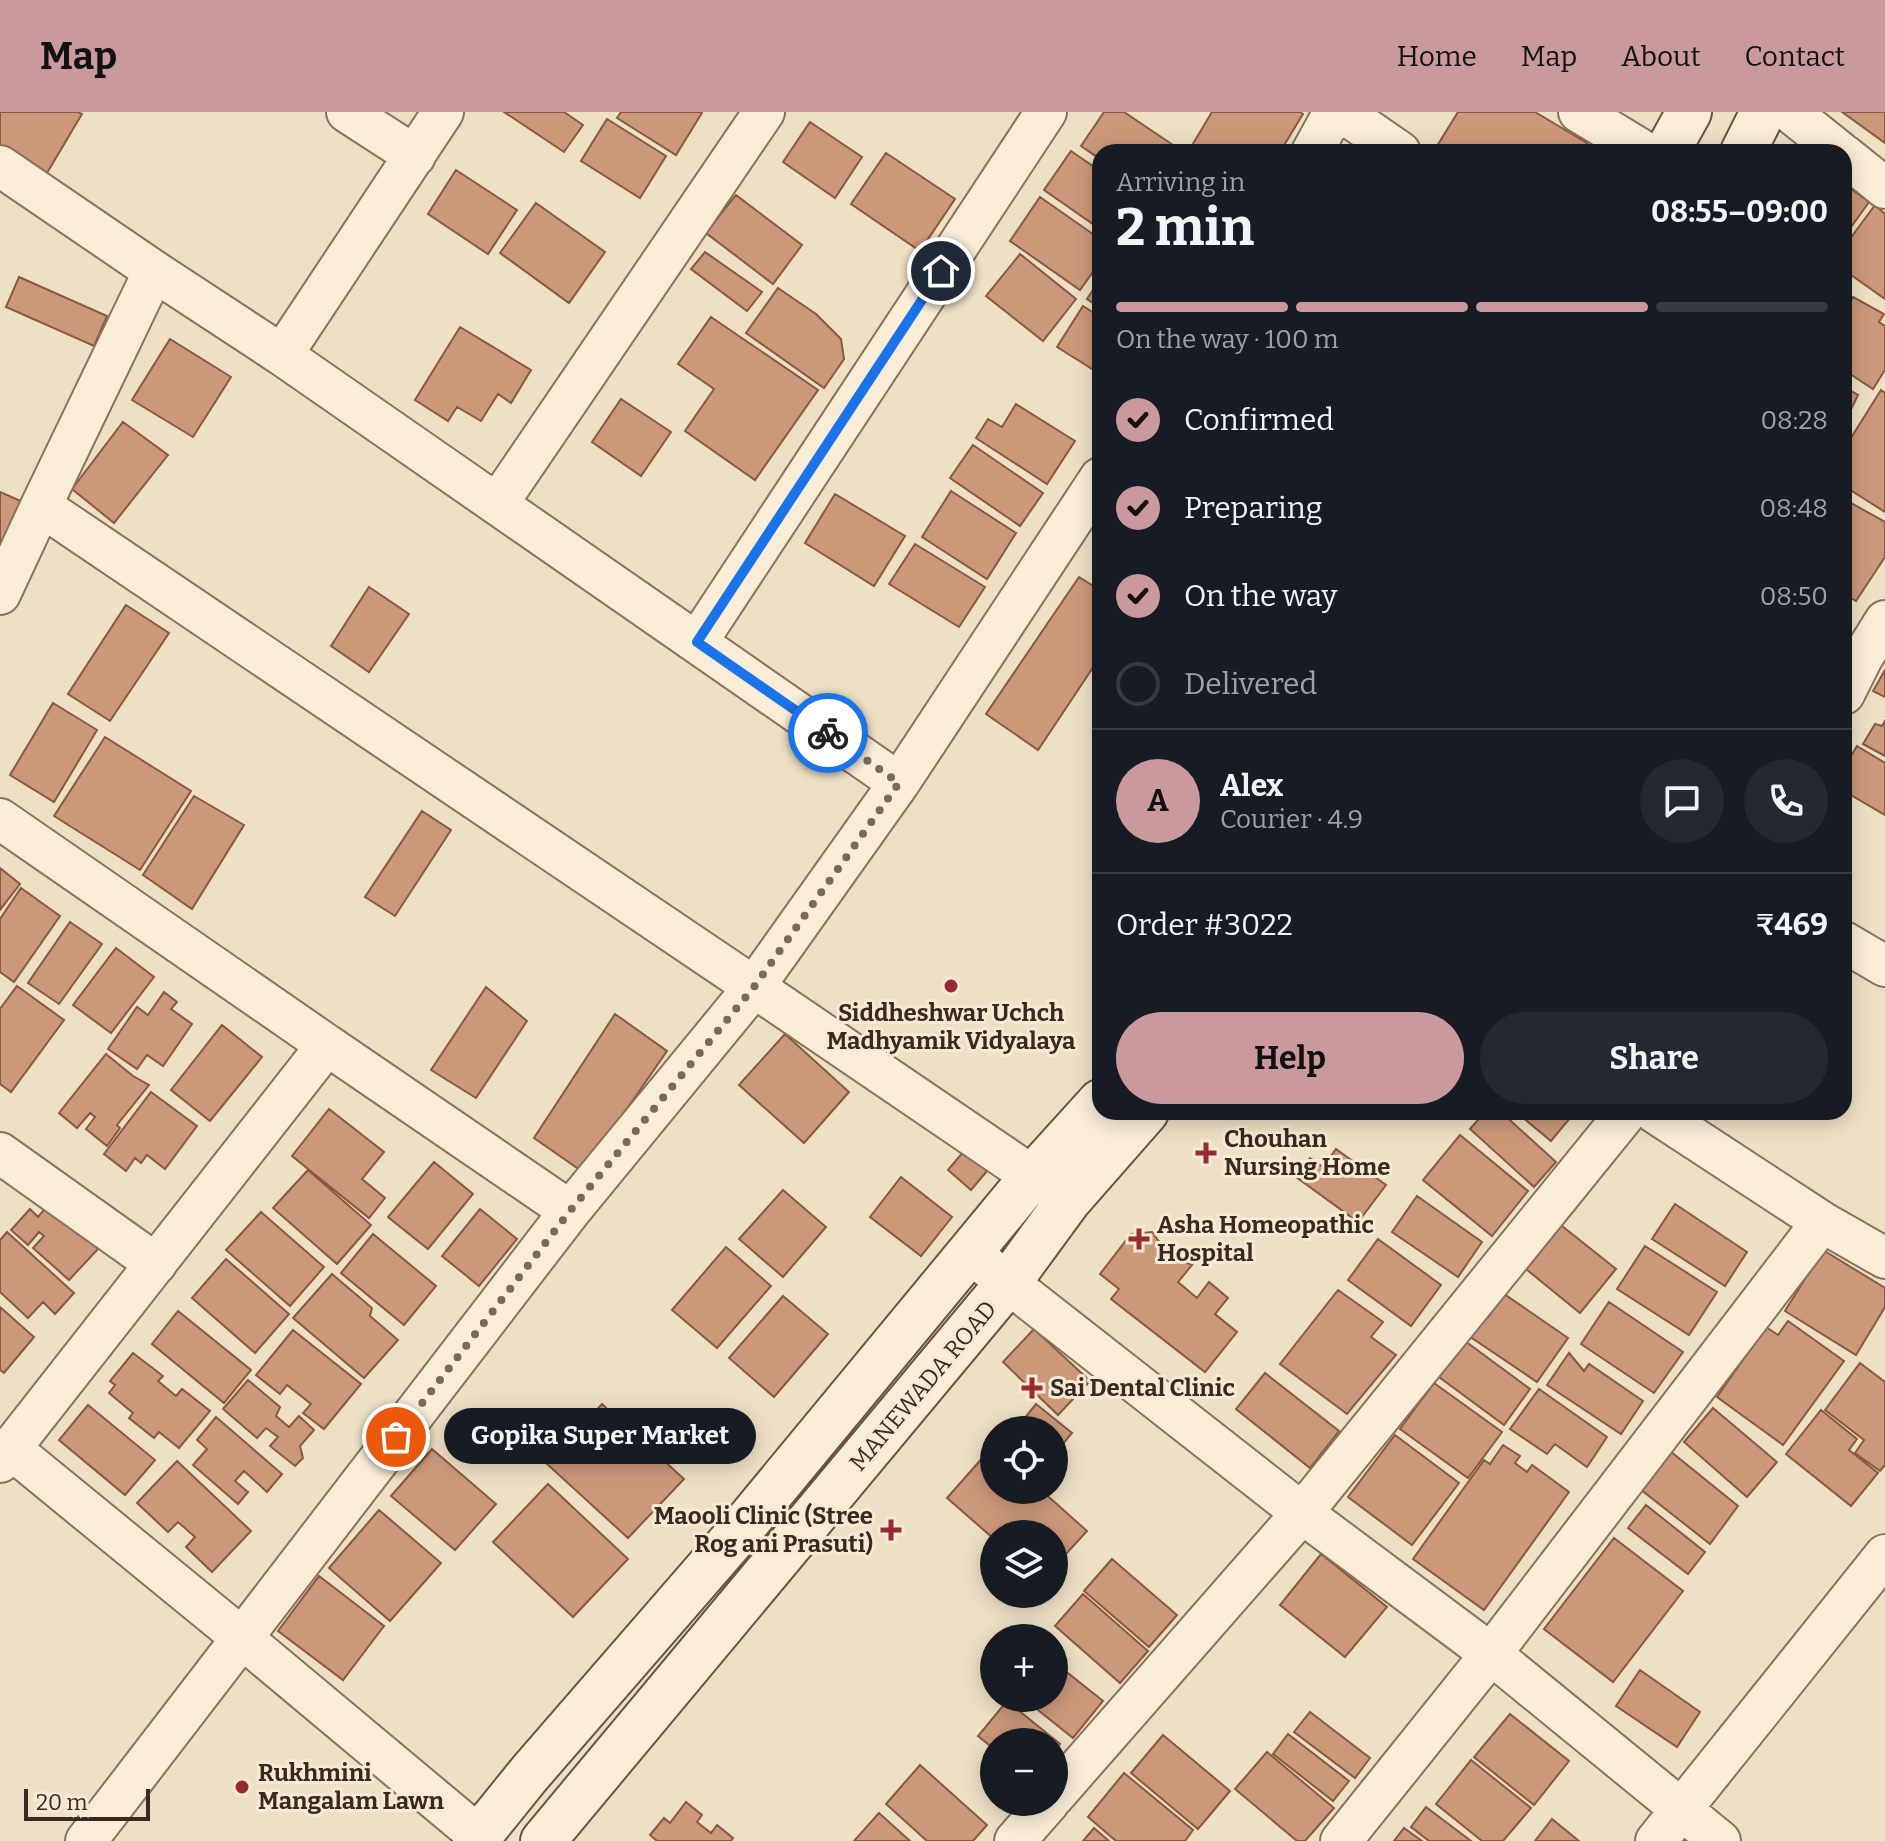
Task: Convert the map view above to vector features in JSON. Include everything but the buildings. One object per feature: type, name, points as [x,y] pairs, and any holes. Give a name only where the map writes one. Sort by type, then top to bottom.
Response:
[{"type":"street","points":[[347,112],[415,156]]},
{"type":"street","points":[[282,355],[443,112]]},
{"type":"street","points":[[498,503],[764,112]]},
{"type":"street","points":[[697,642],[1046,112]]},
{"type":"street","points":[[1316,144],[1334,112]]},
{"type":"street","points":[[1342,112],[1388,144]]},
{"type":"street","points":[[1579,112],[1632,144]]},
{"type":"street","points":[[1671,144],[1689,112]]},
{"type":"street","points":[[1747,144],[1763,112]]},
{"type":"street","points":[[1790,112],[1830,144]]},
{"type":"street","points":[[1852,162],[1885,188]]},
{"type":"street","points":[[0,166],[498,503],[899,783]]},
{"type":"street","points":[[0,594],[154,271]]},
{"type":"street","points":[[86,1841],[570,1211],[754,987],[899,783],[1092,490]]},
{"type":"street","points":[[41,506],[1068,1201]]},
{"type":"street","points":[[1853,651],[1885,621]]},
{"type":"street","points":[[0,819],[570,1211]]},
{"type":"street","points":[[1852,947],[1885,966]]},
{"type":"street","points":[[327,1045],[5,1456],[242,1638],[477,1838],[733,1539],[1032,1177],[1092,1111]]},
{"type":"street","name":"MANEWADA ROAD","points":[[543,1841],[1008,1283],[1068,1201],[1139,1120]]},
{"type":"street","points":[[1068,1780],[1302,1513],[1621,1120]]},
{"type":"street","points":[[1666,1120],[1822,1222],[1885,1258]]},
{"type":"street","points":[[0,1153],[156,1264]]},
{"type":"street","points":[[1341,1841],[1491,1654],[1822,1222]]},
{"type":"street","points":[[970,1253],[1302,1513],[1491,1654],[1720,1841]]},
{"type":"street","points":[[1656,1841],[1885,1555]]},
{"type":"street","points":[[1015,1841],[1037,1816]]},
{"type":"way so far","points":[[396,1437],[570,1211],[754,987],[899,783],[828,733]]},
{"type":"place","name":"Siddheshwar Uchch Madhyamik Vidyalaya","points":[[951,986]]},
{"type":"place","name":"Chouhan Nursing Home","points":[[1206,1153]]},
{"type":"place","name":"Asha Homeopathic Hospital","points":[[1139,1239]]},
{"type":"place","name":"Sai Dental Clinic","points":[[1032,1388]]},
{"type":"place","name":"Gopika Super Market","points":[[396,1437]]},
{"type":"place","name":"Maooli Clinic (Stree Rog ani Prasuti)","points":[[891,1530]]},
{"type":"place","name":"Rukhmini Mangalam Lawn","points":[[242,1787]]},
{"type":"route","points":[[828,733],[697,642],[941,271]]}]
